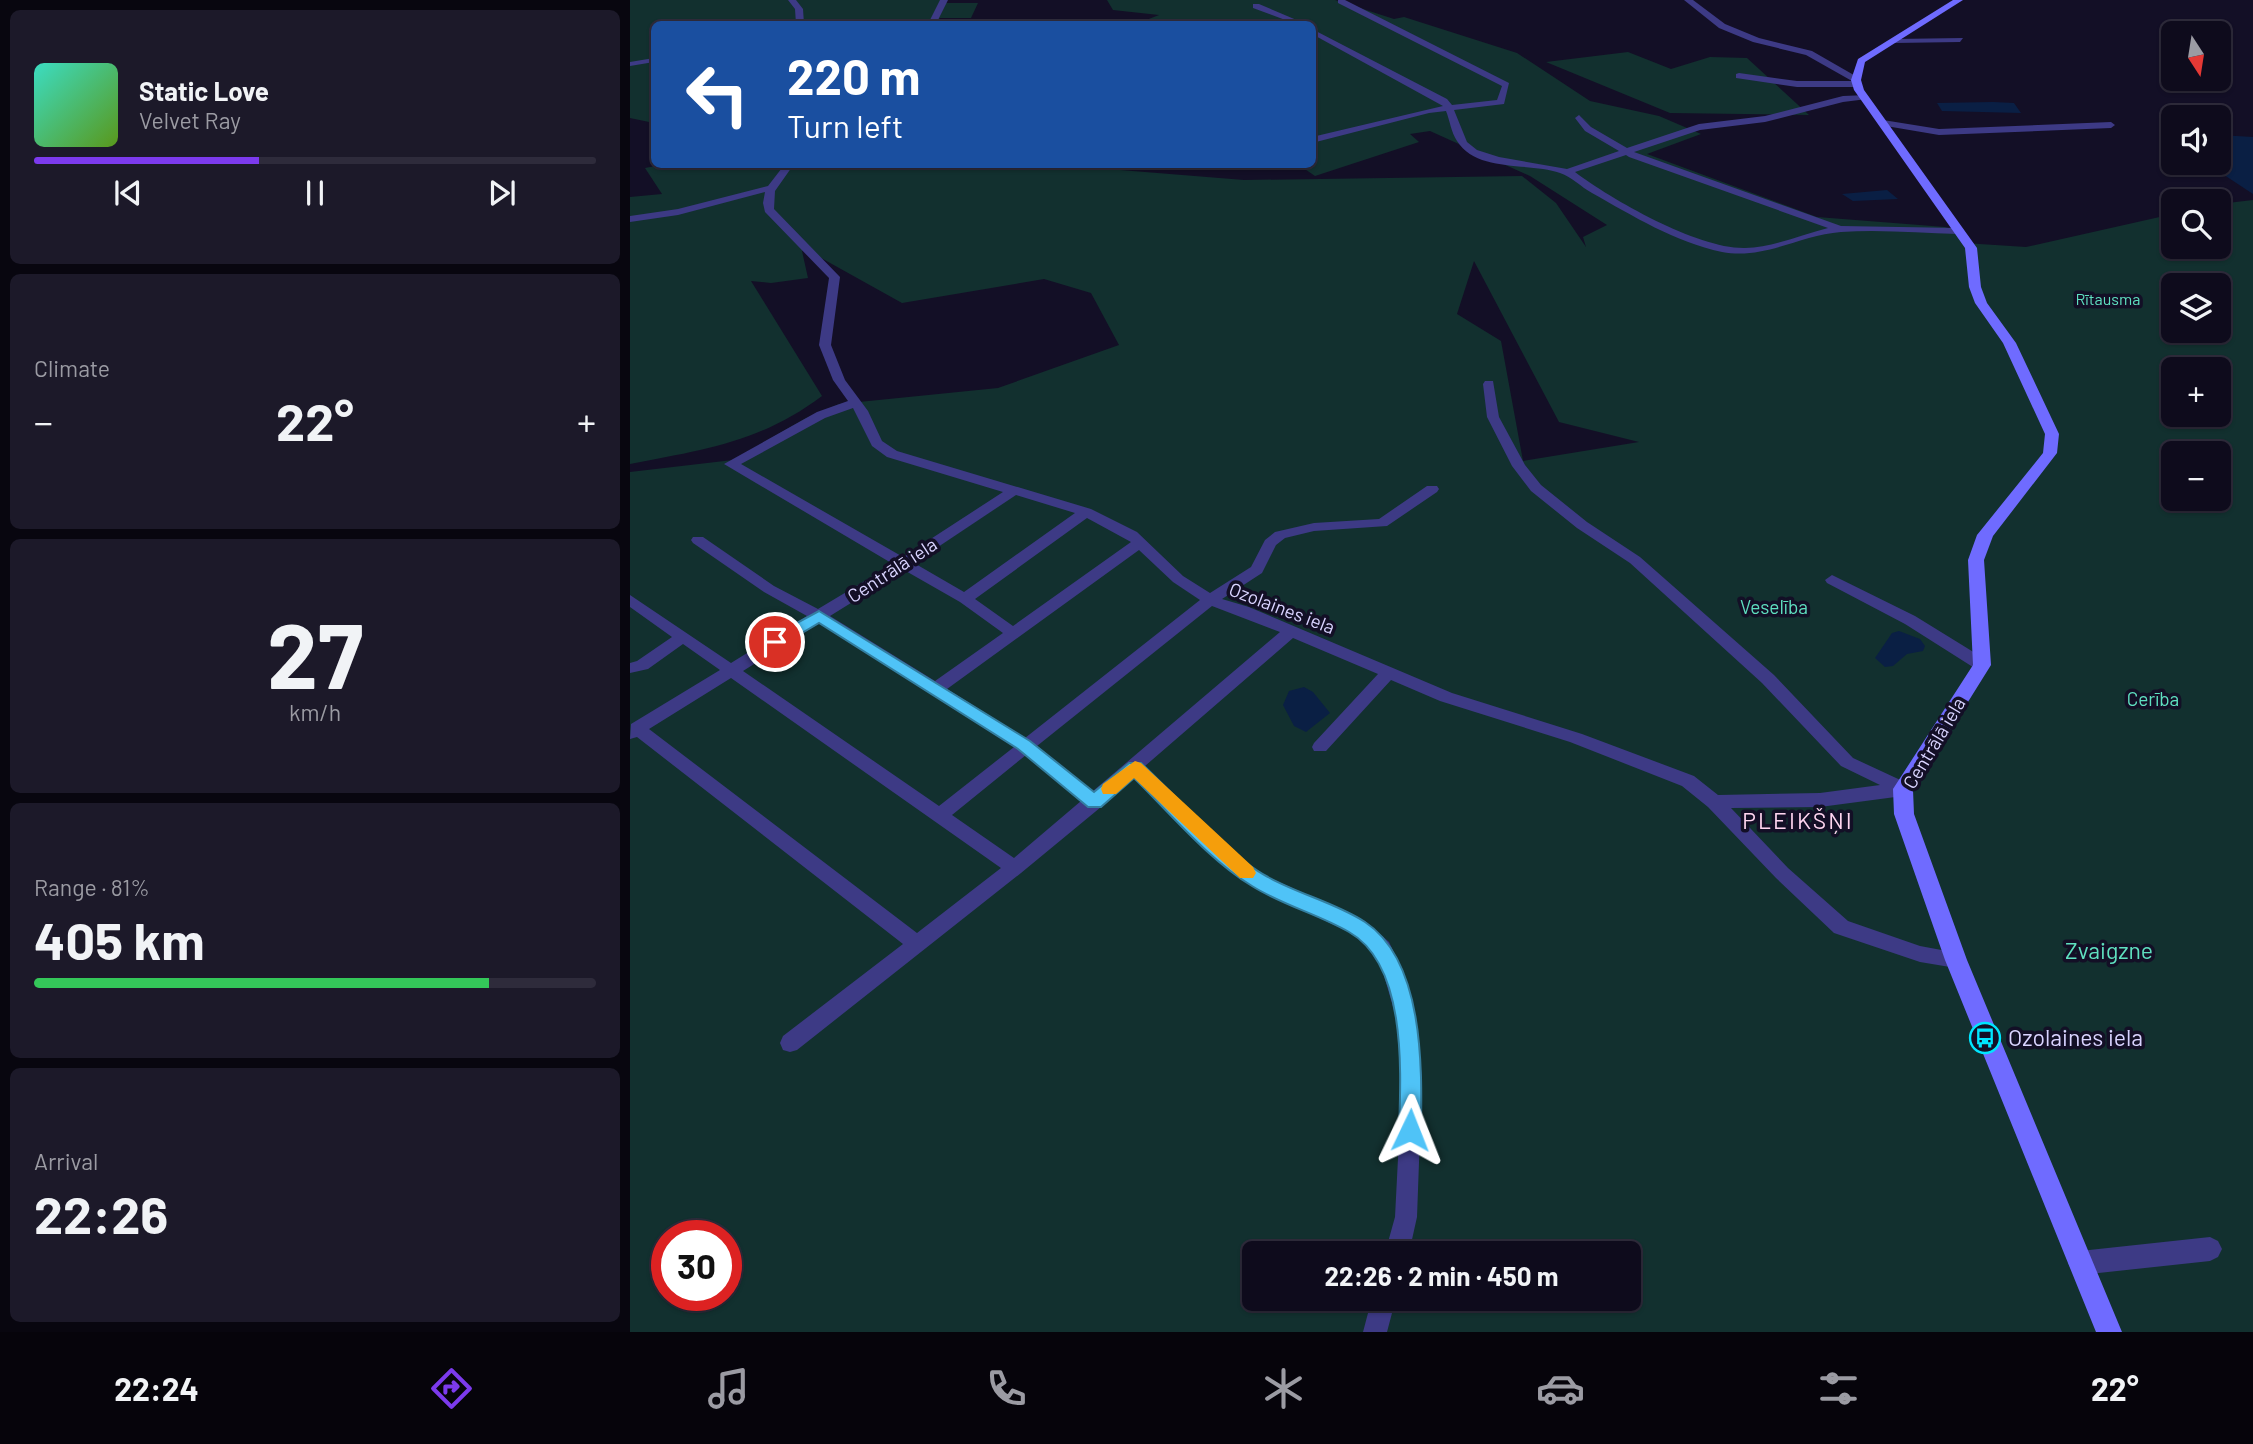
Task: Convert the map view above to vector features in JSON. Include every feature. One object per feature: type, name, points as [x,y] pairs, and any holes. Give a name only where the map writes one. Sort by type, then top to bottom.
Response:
[{"type":"street","points":[[792,0],[799,9],[800,21]]},
{"type":"street","points":[[934,21],[944,0]]},
{"type":"street","points":[[1688,0],[1711,19],[1736,32],[1809,52],[1857,78]]},
{"type":"street","points":[[1959,0],[1861,61],[1857,78],[1864,97],[1971,248],[1975,287],[1981,303],[2009,343],[2052,434],[2050,453],[1984,535],[1976,560],[1982,665]]},
{"type":"street","points":[[1316,139],[1429,110],[1501,102],[1506,85],[1341,1]]},
{"type":"street","points":[[1256,6],[1294,21]]},
{"type":"street","points":[[1316,33],[1444,101],[1451,109],[1459,136],[1465,145],[1475,152],[1510,162],[1567,172],[1699,127],[1765,118],[1843,99],[1864,97]]},
{"type":"street","points":[[1894,41],[1960,40]]},
{"type":"street","points":[[630,64],[651,60]]},
{"type":"street","points":[[1740,76],[1807,84],[1857,78]]},
{"type":"street","points":[[1579,118],[1588,129],[1628,152],[1662,167],[1840,229]]},
{"type":"street","points":[[1883,123],[1939,132],[2110,125]]},
{"type":"street","points":[[630,219],[678,212],[770,188],[787,168]]},
{"type":"street","points":[[1567,172],[1581,183],[1667,230],[1732,250],[1748,250],[1840,229],[1958,231]]},
{"type":"street","name":"Ozolaines iela","points":[[770,188],[768,204],[775,218],[814,253],[835,277],[825,345],[839,380],[877,443],[892,454],[1086,512],[1141,542],[1178,579],[1210,600],[1291,631],[1446,697],[1576,738],[1688,781],[1714,802],[1782,873],[1841,927],[1920,954],[1956,960]]},
{"type":"street","points":[[1489,384],[1493,417],[1519,466],[1536,488],[1582,525],[1634,560],[1670,591],[1768,679],[1847,762],[1903,789]]},
{"type":"street","points":[[855,403],[821,415],[731,464],[965,600],[1014,634]]},
{"type":"street","name":"Centrālā iela","points":[[634,730],[901,565],[1016,489]]},
{"type":"street","points":[[939,815],[1210,600],[1257,570],[1270,542],[1280,534],[1303,528],[1382,523],[1432,489]]},
{"type":"street","points":[[965,600],[1086,512]]},
{"type":"street","points":[[698,540],[769,589],[819,616],[1024,745],[1095,802]]},
{"type":"street","points":[[934,690],[1141,542]]},
{"type":"street","points":[[1832,580],[1910,620],[1982,665]]},
{"type":"street","points":[[630,600],[1015,868]]},
{"type":"street","points":[[790,1044],[1015,868],[1291,631]]},
{"type":"street","points":[[631,668],[642,665],[682,637]]},
{"type":"street","name":"Centrālā iela","points":[[1982,665],[1903,789],[1905,814],[1956,960],[2109,1332]]},
{"type":"street","points":[[1320,747],[1389,672]]},
{"type":"street","points":[[634,730],[917,944]]},
{"type":"street","points":[[1135,767],[1239,867],[1261,882],[1358,927],[1382,948],[1393,972],[1406,1017],[1412,1080],[1406,1217],[1399,1241]]},
{"type":"street","points":[[1714,802],[1820,800],[1903,789]]},
{"type":"street","points":[[2080,1263],[2210,1249]]},
{"type":"street","points":[[1375,1332],[1381,1311]]},
{"type":"green space","points":[[630,0],[947,0],[946,3],[978,3],[971,18],[940,18],[937,21],[651,21],[651,122],[630,118]]},
{"type":"green space","points":[[1107,0],[1335,0],[1394,19],[1404,17],[1517,53],[1590,101],[1659,116],[1701,134],[1647,154],[1817,217],[1945,227],[1958,231],[1964,243],[2026,247],[2161,217],[2161,259],[2231,259],[2231,203],[2253,200],[2253,1332],[630,1332],[630,472],[733,460],[806,418],[839,404],[998,388],[1119,345],[1091,293],[1044,279],[902,303],[805,249],[802,251],[808,278],[771,283],[751,281],[822,396],[799,412],[754,434],[707,448],[630,464],[630,197],[662,194],[645,168],[1096,168],[1244,180],[1522,176],[1556,203],[1586,247],[1583,237],[1607,225],[1530,176],[1430,131],[1410,134],[1419,142],[1315,176],[1303,168],[1316,168],[1316,21],[1144,21],[1159,15],[1113,10]],"holes":[[[1474,261],[1559,422],[1639,442],[1523,461],[1501,341],[1457,314]]]},
{"type":"green space","points":[[1628,52],[1671,69],[1710,57],[1747,58],[1809,115],[1670,113],[1546,62]]},
{"type":"water","points":[[1937,103],[2014,103],[2021,113],[1942,111]]},
{"type":"water","points":[[2231,136],[2253,137],[2253,194],[2224,175],[2231,175]]},
{"type":"water","points":[[1887,190],[1898,199],[1853,201],[1842,194]]},
{"type":"water","points":[[1899,631],[1920,639],[1925,646],[1923,651],[1907,654],[1893,666],[1885,667],[1875,658],[1892,633]]},
{"type":"water","points":[[1304,687],[1313,692],[1330,713],[1306,732],[1294,726],[1283,705],[1289,691]]},
{"type":"slow traffic","points":[[1110,789],[1135,767],[1246,873]]},
{"type":"place","name":"Ozolaines iela","points":[[1985,1038]]},
{"type":"district","name":"PLEIKŠŅI","points":[[1798,821]]},
{"type":"route","points":[[775,642],[819,616],[1024,745],[1095,802],[1135,767],[1239,867],[1261,882],[1358,927],[1382,948],[1393,972],[1406,1017],[1412,1080],[1410,1130]]},
{"type":"park label","name":"Rītausma","points":[[2108,299]]},
{"type":"park label","name":"Veselība","points":[[1774,607]]},
{"type":"park label","name":"Cerība","points":[[2153,699]]},
{"type":"park label","name":"Zvaigzne","points":[[2109,951]]}]
